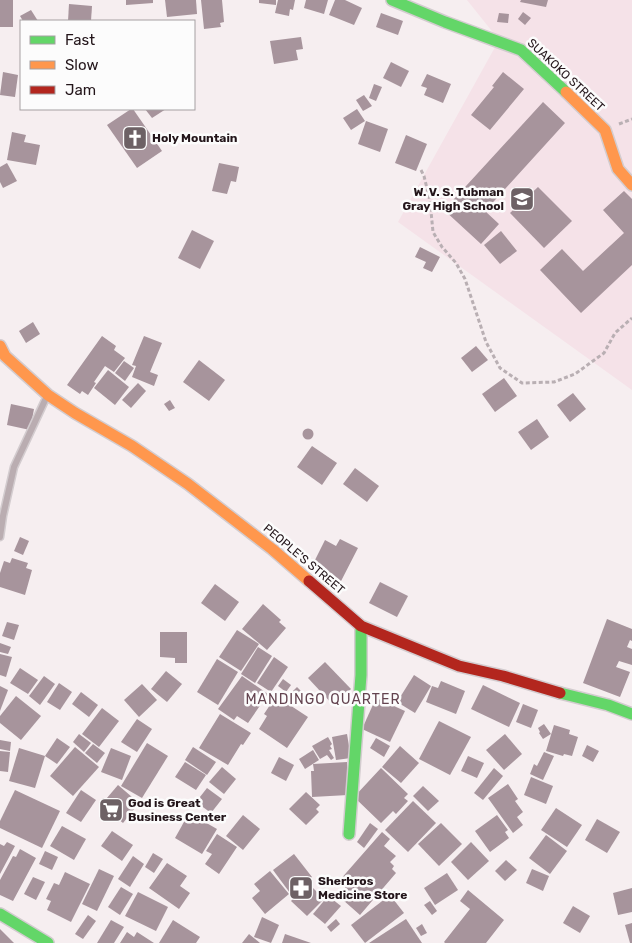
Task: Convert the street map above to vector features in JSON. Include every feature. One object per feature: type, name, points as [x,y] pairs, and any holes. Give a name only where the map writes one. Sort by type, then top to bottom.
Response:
[{"type":"street","name":"SUAKOKO STREET","points":[[392,0],[521,50],[605,130],[618,169],[632,185]]},
{"type":"street","name":"PEOPLE'S STREET","points":[[0,346],[5,356],[48,395],[75,414],[132,446],[188,484],[272,549],[361,626],[425,654],[459,666],[608,705],[632,714]]},
{"type":"street","points":[[349,834],[361,675],[361,626]]},
{"type":"street","points":[[0,914],[48,943]]},
{"type":"lane","points":[[0,537],[14,467],[48,395]]},
{"type":"path","points":[[421,170],[430,201],[433,232],[456,263],[465,279],[486,342],[500,368],[522,383],[554,382],[575,374],[604,353],[615,333],[632,318]]},
{"type":"shaded area","name":"W. V. S. Tubman Gray High School","points":[[467,0],[632,0],[632,390],[398,222],[499,40]]},
{"type":"building","points":[[0,0],[13,0],[13,27],[0,27]]},
{"type":"building","points":[[126,0],[153,0],[153,3],[126,5]]},
{"type":"building","points":[[165,0],[196,0],[197,14],[167,17]]},
{"type":"building","points":[[201,0],[222,0],[224,22],[220,23],[221,27],[204,29]]},
{"type":"building","points":[[259,0],[276,0],[276,5],[259,3]]},
{"type":"building","points":[[278,0],[295,0],[293,10],[290,9],[289,16],[275,13]]},
{"type":"building","points":[[306,0],[328,0],[324,14],[304,8]]},
{"type":"building","points":[[335,0],[345,0],[362,8],[354,25],[329,15]]},
{"type":"building","points":[[521,0],[548,0],[546,7],[520,2]]},
{"type":"building","points":[[69,4],[92,6],[91,20],[68,20]]},
{"type":"building","points":[[31,10],[37,20],[22,20],[20,16]]},
{"type":"building","points":[[523,12],[531,18],[525,25],[518,19]]},
{"type":"building","points":[[381,13],[403,21],[398,35],[376,27]]},
{"type":"building","points":[[499,13],[509,14],[508,23],[497,22]]},
{"type":"building","points":[[301,37],[303,49],[296,50],[298,60],[274,64],[270,41]]},
{"type":"building","points":[[391,62],[409,71],[401,87],[383,78]]},
{"type":"building","points":[[3,72],[18,75],[15,97],[0,95]]},
{"type":"building","points":[[503,72],[524,89],[490,130],[471,115],[494,87],[492,86]]},
{"type":"building","points":[[427,74],[451,84],[443,103],[424,95],[427,88],[421,86]]},
{"type":"building","points":[[374,84],[382,87],[376,101],[369,98]]},
{"type":"building","points":[[364,95],[372,106],[363,111],[356,100]]},
{"type":"building","points":[[543,102],[565,123],[485,211],[499,224],[481,244],[444,210]]},
{"type":"building","points":[[357,109],[365,121],[351,130],[343,118]]},
{"type":"building","name":"Holy Mountain","points":[[130,110],[134,110],[162,151],[137,168],[107,125]]},
{"type":"building","points":[[146,110],[164,110],[152,118]]},
{"type":"building","points":[[366,121],[388,129],[380,152],[358,144]]},
{"type":"building","points":[[12,132],[26,135],[24,142],[40,145],[36,165],[7,160]]},
{"type":"building","points":[[406,135],[427,144],[416,171],[395,163]]},
{"type":"building","points":[[7,163],[17,181],[3,188],[0,182],[0,167]]},
{"type":"building","points":[[219,163],[239,167],[236,182],[231,181],[227,194],[212,191]]},
{"type":"building","points":[[538,187],[572,221],[544,248],[510,213]]},
{"type":"building","points":[[624,191],[632,199],[632,265],[581,313],[540,270],[562,249],[583,271],[624,233],[603,210]]},
{"type":"building","points":[[192,230],[214,241],[200,269],[178,258]]},
{"type":"building","points":[[501,231],[517,251],[500,264],[484,245]]},
{"type":"building","points":[[420,247],[440,257],[432,272],[423,268],[426,262],[415,257]]},
{"type":"building","points":[[33,322],[40,334],[26,343],[19,331]]},
{"type":"building","points":[[102,336],[116,346],[114,350],[125,358],[114,372],[105,366],[88,395],[82,391],[80,394],[67,385]]},
{"type":"building","points":[[144,336],[162,343],[150,372],[158,375],[154,386],[132,377],[136,366],[132,365]]},
{"type":"building","points":[[476,346],[488,360],[472,372],[461,358]]},
{"type":"building","points":[[199,360],[225,380],[209,401],[183,382]]},
{"type":"building","points":[[124,361],[134,368],[125,381],[115,373]]},
{"type":"building","points":[[108,370],[129,387],[115,405],[94,388]]},
{"type":"building","points":[[504,378],[517,396],[495,412],[482,394]]},
{"type":"building","points":[[138,383],[146,391],[131,408],[122,400]]},
{"type":"building","points":[[573,393],[586,409],[570,422],[557,405]]},
{"type":"building","points":[[170,400],[175,408],[169,411],[164,404]]},
{"type":"building","points":[[11,404],[34,409],[30,430],[7,425]]},
{"type":"building","points":[[537,419],[549,437],[531,450],[518,432]]},
{"type":"building","points":[[306,429],[310,429],[313,434],[312,438],[306,439],[303,436],[303,432]]},
{"type":"building","points":[[312,446],[337,463],[322,485],[297,467]]},
{"type":"building","points":[[355,468],[379,486],[367,502],[343,484]]},
{"type":"building","points":[[20,537],[29,541],[23,555],[14,551]]},
{"type":"building","points":[[340,539],[358,548],[339,585],[310,570],[325,540],[336,546]]},
{"type":"building","points":[[12,558],[28,563],[26,568],[32,570],[25,595],[0,587],[0,573],[4,561],[10,563]]},
{"type":"building","points":[[380,582],[408,596],[397,617],[369,603]]},
{"type":"building","points":[[215,584],[239,602],[225,621],[201,603]]},
{"type":"building","points":[[263,604],[281,620],[279,622],[286,628],[267,650],[242,629]]},
{"type":"building","points":[[607,619],[632,629],[632,641],[630,640],[627,647],[632,649],[632,665],[619,661],[616,667],[630,672],[620,697],[583,683]]},
{"type":"building","points":[[7,622],[19,625],[14,640],[2,636]]},
{"type":"building","points":[[237,630],[259,644],[241,671],[219,657]]},
{"type":"building","points":[[160,632],[187,632],[187,663],[175,663],[175,658],[160,657]]},
{"type":"building","points":[[0,643],[11,647],[8,654],[0,652]]},
{"type":"building","points":[[258,647],[272,656],[255,683],[241,674]]},
{"type":"building","points":[[0,654],[12,657],[6,677],[0,675]]},
{"type":"building","points":[[274,657],[288,667],[271,692],[257,683]]},
{"type":"building","points":[[217,659],[238,672],[218,705],[197,692]]},
{"type":"building","points":[[325,662],[351,689],[334,706],[308,678]]},
{"type":"building","points":[[20,668],[38,680],[28,694],[10,683]]},
{"type":"building","points":[[166,671],[182,684],[167,702],[151,689]]},
{"type":"building","points":[[414,675],[431,686],[415,713],[397,702]]},
{"type":"building","points":[[44,676],[55,684],[40,705],[29,696]]},
{"type":"building","points":[[242,676],[268,694],[248,723],[237,716],[234,720],[218,709]]},
{"type":"building","points":[[283,679],[291,685],[286,692],[278,686]]},
{"type":"building","points":[[441,681],[465,691],[456,714],[426,702],[432,686],[438,688]]},
{"type":"building","points":[[59,683],[72,692],[60,710],[47,702]]},
{"type":"building","points":[[142,684],[157,700],[139,717],[124,700]]},
{"type":"building","points":[[483,685],[520,703],[509,727],[471,709]]},
{"type":"building","points":[[0,686],[8,690],[0,711]]},
{"type":"building","points":[[297,687],[306,696],[299,703],[290,694]]},
{"type":"building","points":[[81,692],[98,705],[89,717],[72,704]]},
{"type":"building","points":[[16,696],[41,716],[21,740],[0,723],[0,716]]},
{"type":"building","points":[[276,696],[308,717],[287,748],[259,729],[267,716],[264,714]]},
{"type":"building","points":[[376,698],[405,711],[390,742],[362,729]]},
{"type":"building","points":[[523,704],[538,710],[531,728],[516,722]]},
{"type":"building","points":[[102,708],[119,721],[99,747],[82,734]]},
{"type":"building","points":[[220,714],[251,733],[243,745],[241,744],[228,765],[199,748]]},
{"type":"building","points":[[137,719],[152,729],[137,752],[121,742]]},
{"type":"building","points":[[439,721],[471,737],[450,775],[419,759]]},
{"type":"building","points":[[544,724],[551,734],[543,739],[538,728]]},
{"type":"building","points":[[554,725],[570,730],[569,734],[578,737],[572,756],[564,754],[563,756],[546,751]]},
{"type":"building","points":[[79,734],[91,743],[84,752],[73,742]]},
{"type":"building","points":[[347,734],[351,758],[336,760],[332,737]]},
{"type":"building","points":[[505,734],[522,754],[504,770],[486,750]]},
{"type":"building","points":[[328,737],[332,744],[330,746],[332,749],[329,750],[334,758],[331,760],[327,755],[320,759],[312,746]]},
{"type":"building","points":[[57,738],[70,747],[57,764],[45,756]]},
{"type":"building","points":[[376,738],[390,746],[384,757],[370,748]]},
{"type":"building","points":[[0,740],[11,742],[10,751],[0,749]]},
{"type":"building","points":[[147,743],[168,756],[142,798],[121,786]]},
{"type":"building","points":[[93,744],[105,753],[97,763],[85,753]]},
{"type":"building","points":[[587,745],[599,751],[593,762],[582,756]]},
{"type":"building","points":[[400,746],[419,763],[401,783],[382,767]]},
{"type":"building","points":[[75,747],[99,767],[73,796],[50,776]]},
{"type":"building","points":[[193,747],[216,762],[207,775],[185,760]]},
{"type":"building","points":[[19,748],[45,756],[35,788],[9,781]]},
{"type":"building","points":[[111,748],[131,756],[122,780],[101,772]]},
{"type":"building","points":[[313,750],[319,760],[305,769],[299,759]]},
{"type":"building","points":[[0,751],[10,752],[8,772],[0,771]]},
{"type":"building","points":[[544,752],[554,756],[543,780],[530,774],[534,764],[537,766]]},
{"type":"building","points":[[468,756],[484,763],[477,778],[461,771]]},
{"type":"building","points":[[279,757],[294,765],[286,781],[271,773]]},
{"type":"building","points":[[185,762],[206,775],[196,790],[175,777]]},
{"type":"building","points":[[347,762],[348,795],[312,797],[311,771],[314,771],[313,764]]},
{"type":"building","points":[[222,767],[236,779],[224,794],[209,782]]},
{"type":"building","points":[[381,768],[408,794],[404,798],[408,801],[396,814],[393,811],[381,823],[354,797]]},
{"type":"building","points":[[494,768],[503,776],[483,800],[474,793]]},
{"type":"building","points":[[531,777],[553,786],[546,804],[524,795]]},
{"type":"building","points":[[508,784],[518,799],[515,801],[523,812],[517,817],[523,825],[513,833],[488,798]]},
{"type":"building","points":[[118,785],[139,803],[123,823],[101,805]]},
{"type":"building","points":[[423,786],[439,801],[428,811],[413,796]]},
{"type":"building","points":[[207,788],[222,799],[211,813],[196,802]]},
{"type":"building","points":[[15,790],[60,811],[42,848],[0,828],[0,821]]},
{"type":"building","points":[[81,790],[96,800],[81,822],[66,813]]},
{"type":"building","points":[[306,792],[320,805],[316,809],[319,812],[306,825],[289,809]]},
{"type":"building","points":[[413,801],[436,823],[408,852],[385,830]]},
{"type":"building","points":[[556,808],[582,825],[567,847],[541,830]]},
{"type":"building","points":[[189,813],[217,829],[202,854],[175,838]]},
{"type":"building","points":[[243,815],[260,829],[243,850],[226,836]]},
{"type":"building","points":[[497,815],[508,830],[505,832],[509,838],[490,852],[475,831]]},
{"type":"building","points":[[597,819],[620,832],[607,853],[585,840]]},
{"type":"building","points":[[370,823],[378,829],[364,848],[357,842]]},
{"type":"building","points":[[441,823],[462,844],[439,866],[418,844]]},
{"type":"building","points":[[62,826],[86,839],[74,860],[50,846]]},
{"type":"building","points":[[112,831],[133,845],[122,861],[101,846]]},
{"type":"building","points":[[382,832],[390,839],[384,846],[396,856],[390,862],[394,866],[392,869],[396,873],[360,915],[343,900],[350,892],[339,881]]},
{"type":"building","points":[[217,834],[237,847],[219,874],[205,864],[212,854],[206,851]]},
{"type":"building","points":[[546,835],[567,851],[550,874],[529,858]]},
{"type":"building","points":[[7,842],[15,846],[0,874],[0,844],[4,846]]},
{"type":"building","points":[[471,842],[489,861],[468,880],[451,862]]},
{"type":"building","points":[[20,849],[36,858],[13,901],[0,895],[0,880],[13,856],[16,857]]},
{"type":"building","points":[[45,851],[58,857],[52,870],[39,864]]},
{"type":"building","points":[[153,853],[163,859],[154,873],[145,867]]},
{"type":"building","points":[[294,854],[312,877],[290,893],[273,870]]},
{"type":"building","points":[[133,856],[144,864],[130,887],[118,879]]},
{"type":"building","points":[[506,860],[517,870],[505,881],[495,871]]},
{"type":"building","points":[[167,863],[187,876],[180,886],[190,893],[179,909],[149,888]]},
{"type":"building","points":[[99,869],[114,876],[97,911],[82,904]]},
{"type":"building","points":[[532,869],[549,876],[543,891],[526,883]]},
{"type":"building","points":[[270,871],[289,894],[265,914],[252,898],[260,891],[254,884]]},
{"type":"building","points":[[65,872],[90,884],[71,922],[47,910],[51,901],[46,899],[54,883],[59,885]]},
{"type":"building","points":[[447,873],[458,890],[435,905],[424,888]]},
{"type":"building","points":[[33,877],[45,882],[36,900],[24,894]]},
{"type":"building","points":[[308,883],[324,899],[307,916],[291,901]]},
{"type":"building","points":[[121,887],[133,894],[120,915],[108,907]]},
{"type":"building","points":[[632,888],[632,912],[618,915],[613,893]]},
{"type":"building","points":[[468,890],[504,920],[486,943],[445,943],[470,909],[460,901]]},
{"type":"building","points":[[138,892],[168,907],[156,931],[125,916]]},
{"type":"building","points":[[390,895],[404,913],[365,943],[351,925]]},
{"type":"building","points":[[328,896],[341,906],[325,924],[313,914]]},
{"type":"building","points":[[430,901],[437,911],[432,915],[424,905]]},
{"type":"building","points":[[573,906],[590,916],[580,933],[563,923]]},
{"type":"building","points":[[88,915],[96,921],[83,939],[75,934]]},
{"type":"building","points":[[262,917],[279,925],[271,943],[254,937]]},
{"type":"building","points":[[336,919],[340,924],[331,932],[327,927]]},
{"type":"building","points":[[406,919],[422,943],[369,943]]},
{"type":"building","points":[[111,920],[124,927],[114,943],[97,943]]},
{"type":"building","points":[[173,920],[200,937],[196,943],[159,943]]},
{"type":"building","points":[[632,923],[632,943],[630,943],[625,925]]},
{"type":"building","points":[[422,924],[427,933],[421,936],[416,928]]},
{"type":"building","points":[[0,929],[14,943],[0,943]]},
{"type":"building","points":[[127,932],[134,937],[137,932],[154,943],[120,943]]},
{"type":"building","points":[[249,934],[260,943],[242,943]]},
{"type":"building","points":[[285,934],[311,943],[282,943]]},
{"type":"traffic: fast","points":[[392,0],[521,50],[566,92]]},
{"type":"traffic: fast","points":[[349,834],[361,675],[361,626]]},
{"type":"traffic: fast","points":[[560,693],[608,705],[632,714]]},
{"type":"traffic: fast","points":[[0,914],[48,943]]},
{"type":"traffic: slow","points":[[566,92],[605,130],[618,169],[632,185]]},
{"type":"traffic: slow","points":[[0,346],[5,356],[48,395],[132,446],[188,484],[272,549],[309,581]]},
{"type":"traffic: jam","points":[[309,581],[361,626],[459,666],[503,676],[560,693]]},
{"type":"place","name":"Holy Mountain","points":[[135,138]]},
{"type":"place","name":"W. V. S. Tubman Gray High School","points":[[522,199]]},
{"type":"place","name":"God is Great Business Center","points":[[111,810]]},
{"type":"place","name":"Sherbros Medicine Store","points":[[301,888]]},
{"type":"district","name":"MANDINGO QUARTER","points":[[323,699]]}]
